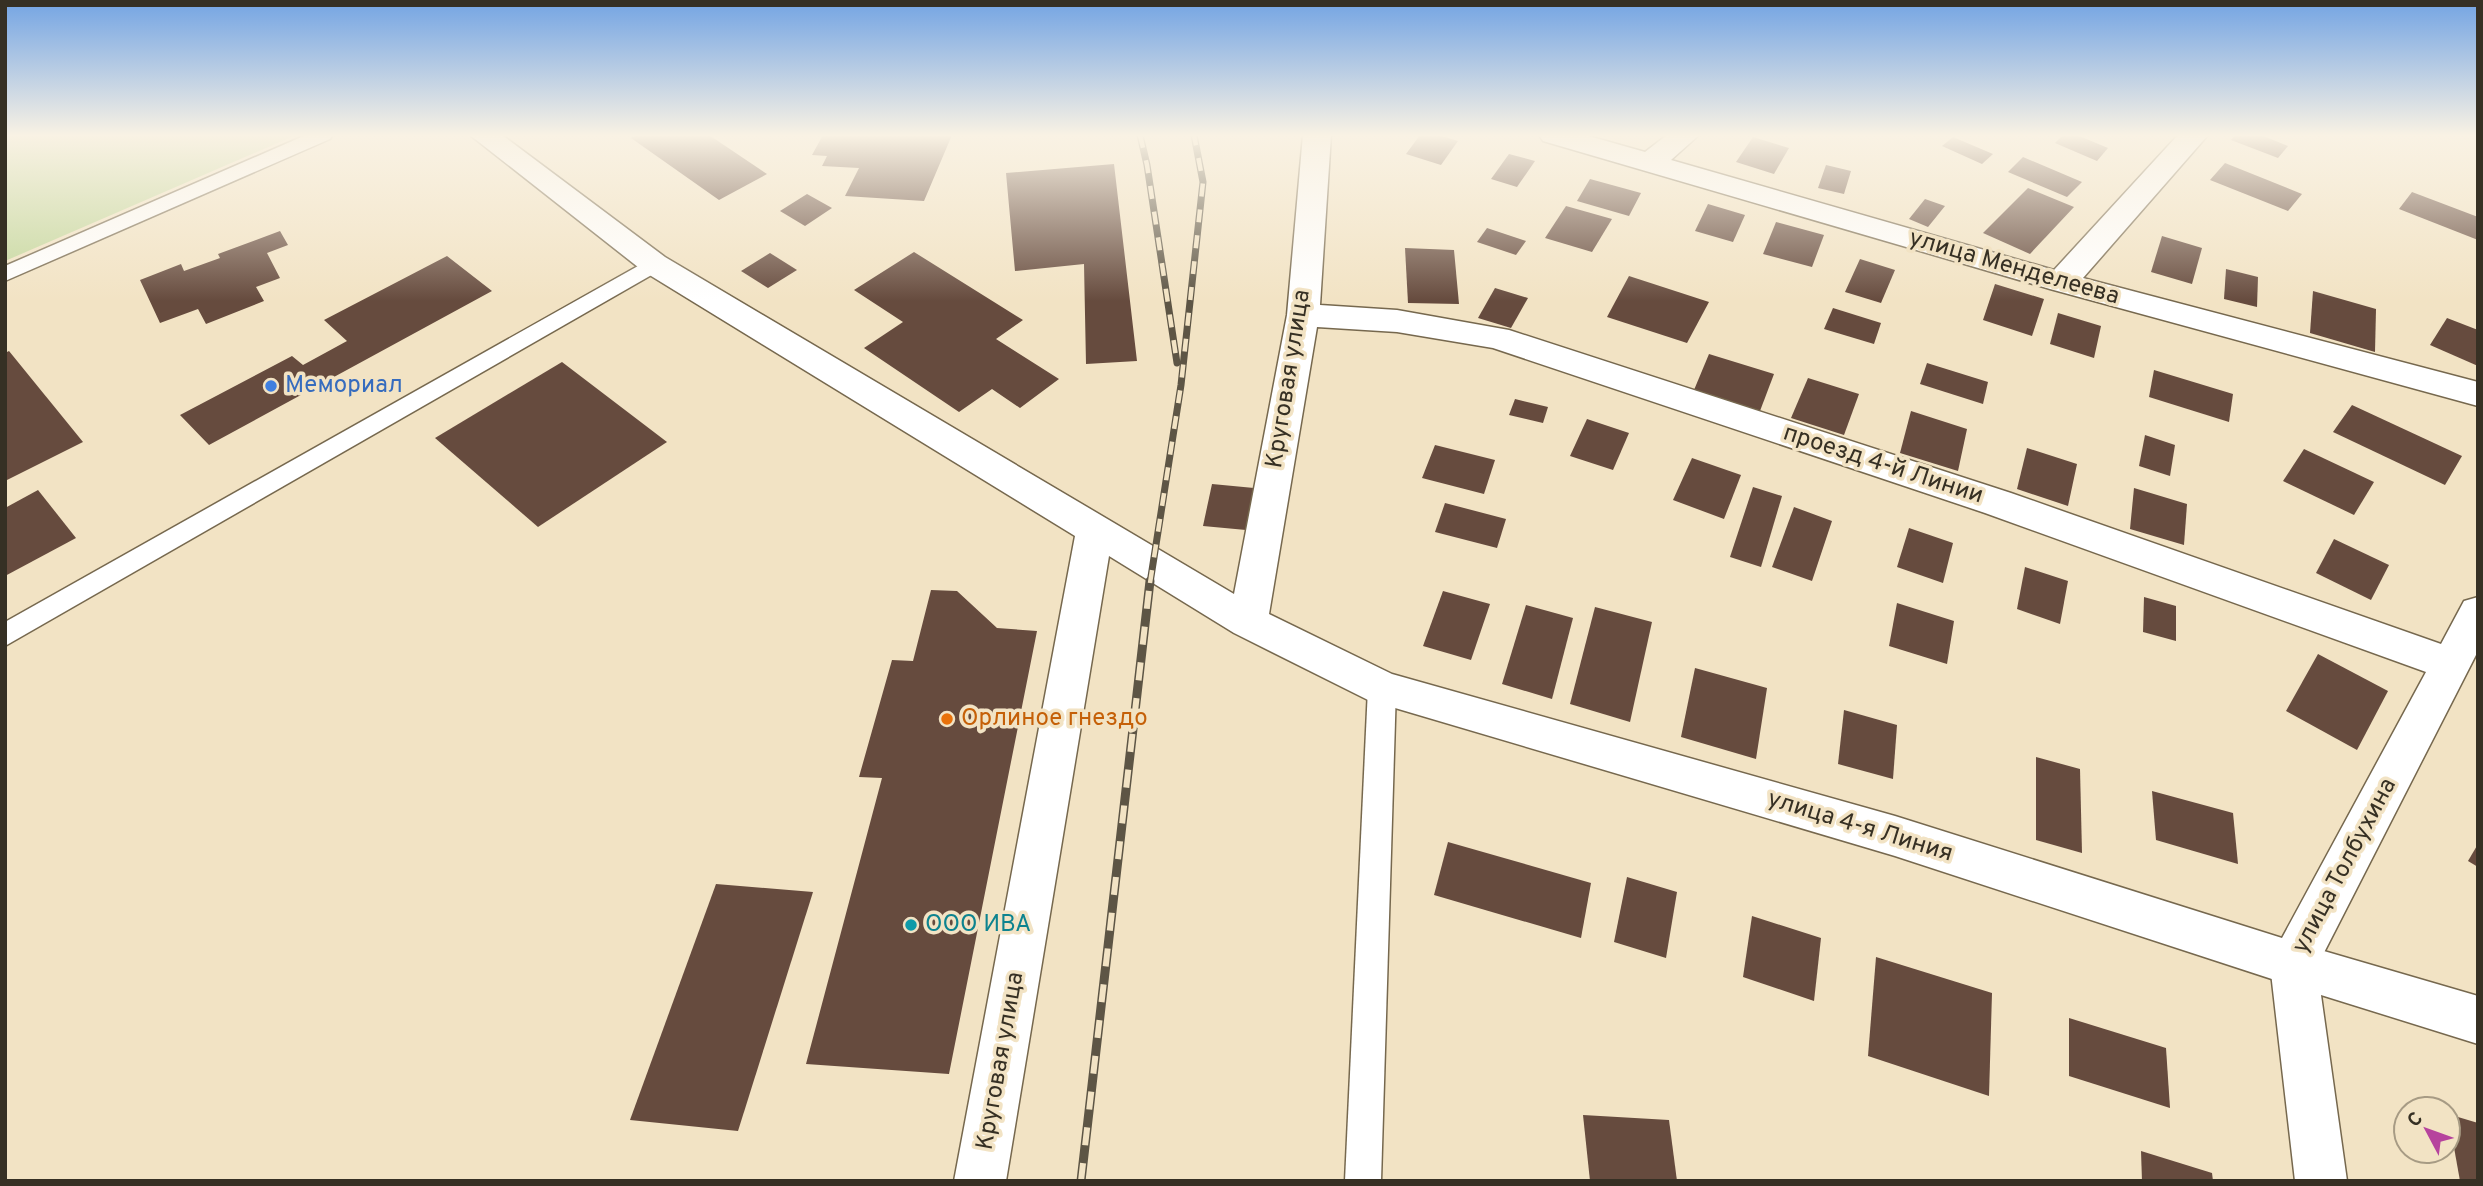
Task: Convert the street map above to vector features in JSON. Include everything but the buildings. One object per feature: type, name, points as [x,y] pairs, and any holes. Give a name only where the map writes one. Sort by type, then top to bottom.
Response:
[{"type":"street","name":"улица 4-я Линия","points":[[557,190],[654,264],[1248,622],[1382,688],[1895,836],[2293,964],[2478,1020]]},
{"type":"street","name":"Круговая улица","points":[[1248,622],[1303,315],[1313,190]]},
{"type":"street","name":"улица Менделеева","points":[[1748,190],[2061,282],[2478,394]]},
{"type":"street","points":[[2061,282],[2144,190]]},
{"type":"street","name":"проезд 4-й Линии","points":[[1303,315],[1397,321],[1497,338],[1998,503],[2451,664]]},
{"type":"street","name":"Круговая улица","points":[[979,1181],[1095,528]]},
{"type":"street","name":"улица Толбухина","points":[[2321,1181],[2293,964],[2478,612]]},
{"type":"lane","points":[[5,249],[12,271],[196,190]]},
{"type":"lane","points":[[5,635],[654,264]]},
{"type":"lane","points":[[1363,1181],[1382,688]]},
{"type":"green space","points":[[5,190],[168,190],[5,261]]},
{"type":"railway","points":[[1151,190],[1177,363]]},
{"type":"railway","points":[[1150,583],[1181,385],[1202,190]]},
{"type":"railway","points":[[1081,1181],[1150,581]]},
{"type":"place","name":"Мемориал","points":[[271,386]]},
{"type":"place","name":"Орлиное гнездо","points":[[947,719]]},
{"type":"place","name":"ООО ИВА","points":[[911,925]]}]
